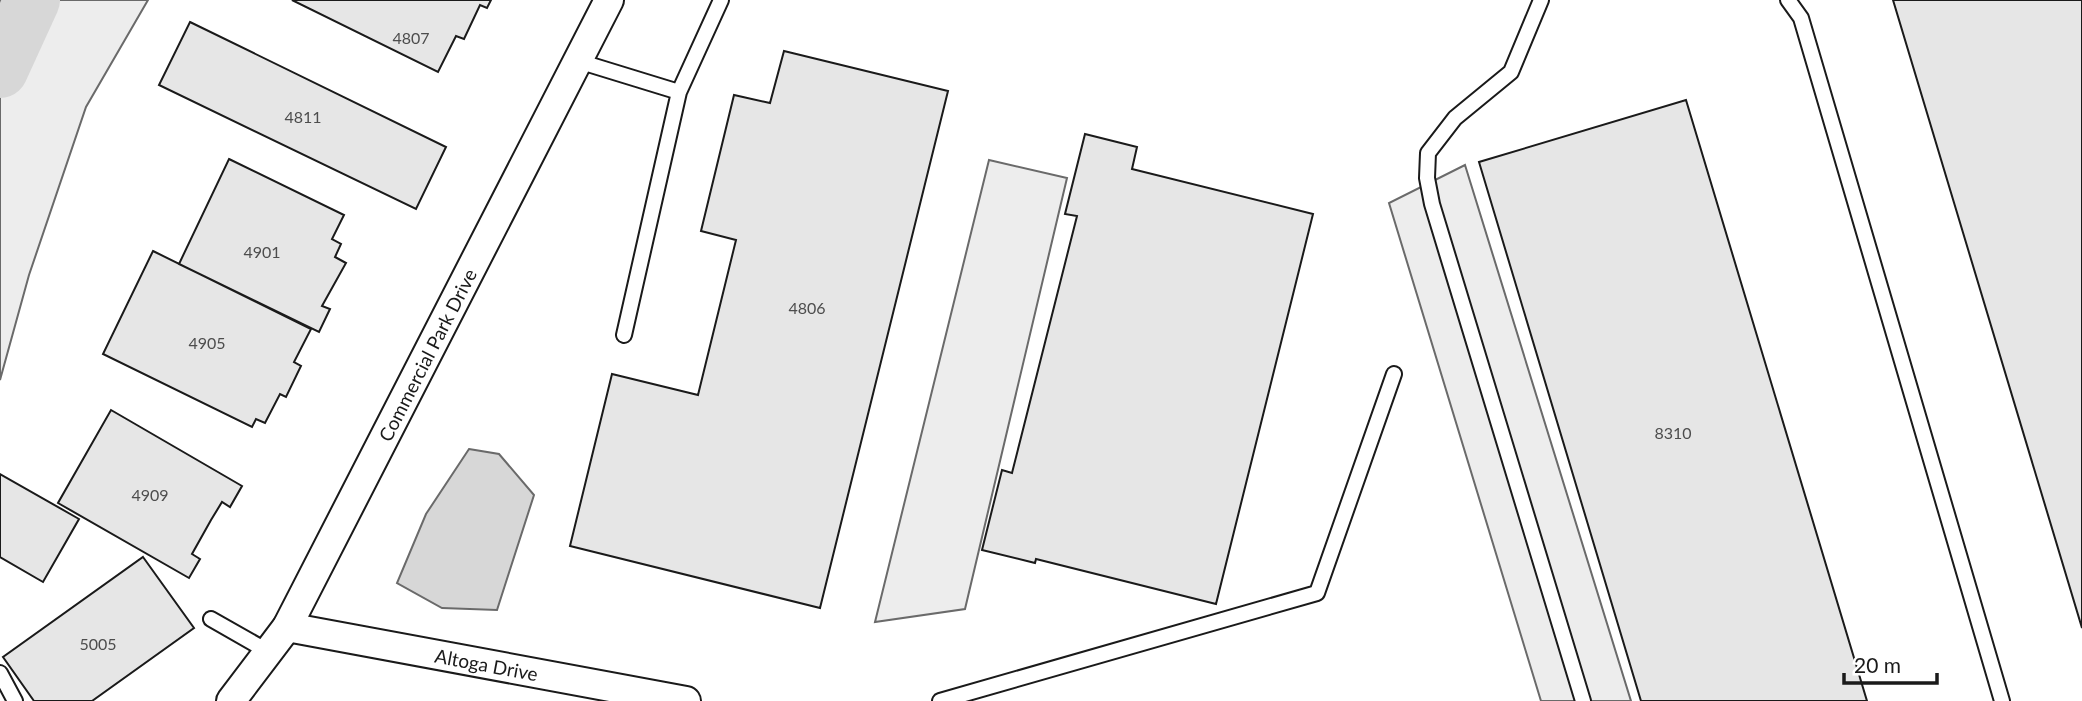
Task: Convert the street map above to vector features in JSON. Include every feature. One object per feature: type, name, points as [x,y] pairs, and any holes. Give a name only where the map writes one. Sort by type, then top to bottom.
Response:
[{"type":"street","name":"Commercial Park Drive","points":[[232,701],[287,627],[609,0]]},
{"type":"street","name":"Altoga Drive","points":[[287,627],[686,701]]},
{"type":"lane","points":[[624,335],[679,92],[721,0]]},
{"type":"lane","points":[[1541,0],[1511,72],[1455,118],[1427,153],[1427,178],[1432,204],[1583,701]]},
{"type":"lane","points":[[1788,0],[1801,18],[2001,701]]},
{"type":"lane","points":[[578,61],[679,92]]},
{"type":"lane","points":[[940,701],[1317,593],[1394,374]]},
{"type":"lane","points":[[211,619],[269,652]]},
{"type":"lane","points":[[0,673],[15,701]]},
{"type":"shaded area","points":[[0,0],[148,0],[86,107],[29,275],[0,380]]},
{"type":"shaded area","points":[[989,160],[1067,178],[965,609],[875,622]]},
{"type":"shaded area","points":[[1465,165],[1631,701],[1541,701],[1389,203]]},
{"type":"shaded area","points":[[469,449],[499,454],[534,495],[497,610],[442,608],[397,583],[426,514]]},
{"type":"building","points":[[292,0],[491,0],[487,8],[480,5],[464,39],[456,36],[438,72]]},
{"type":"building","points":[[1893,0],[2082,0],[2082,628]]},
{"type":"building","points":[[190,22],[446,147],[416,209],[159,85]]},
{"type":"building","points":[[784,51],[948,91],[820,608],[570,546],[612,374],[698,395],[736,240],[701,231],[734,95],[770,103]]},
{"type":"building","points":[[1686,100],[1867,701],[1641,701],[1479,162]]},
{"type":"building","points":[[1085,134],[1137,147],[1132,169],[1313,214],[1216,604],[1036,559],[1035,563],[982,550],[1002,470],[1012,473],[1077,216],[1065,214]]},
{"type":"building","points":[[229,159],[344,215],[332,239],[341,244],[335,257],[346,263],[322,306],[330,309],[319,332],[179,264]]},
{"type":"building","points":[[153,251],[311,329],[294,362],[301,366],[286,397],[280,394],[265,423],[256,419],[252,427],[103,354]]},
{"type":"building","points":[[111,410],[242,486],[230,507],[222,502],[211,520],[192,554],[200,559],[189,578],[58,503]]},
{"type":"building","points":[[0,474],[79,519],[43,582],[0,557]]},
{"type":"building","points":[[143,557],[194,628],[92,701],[34,701],[3,657]]},
{"type":"waterway","points":[[0,70],[32,0]]}]
